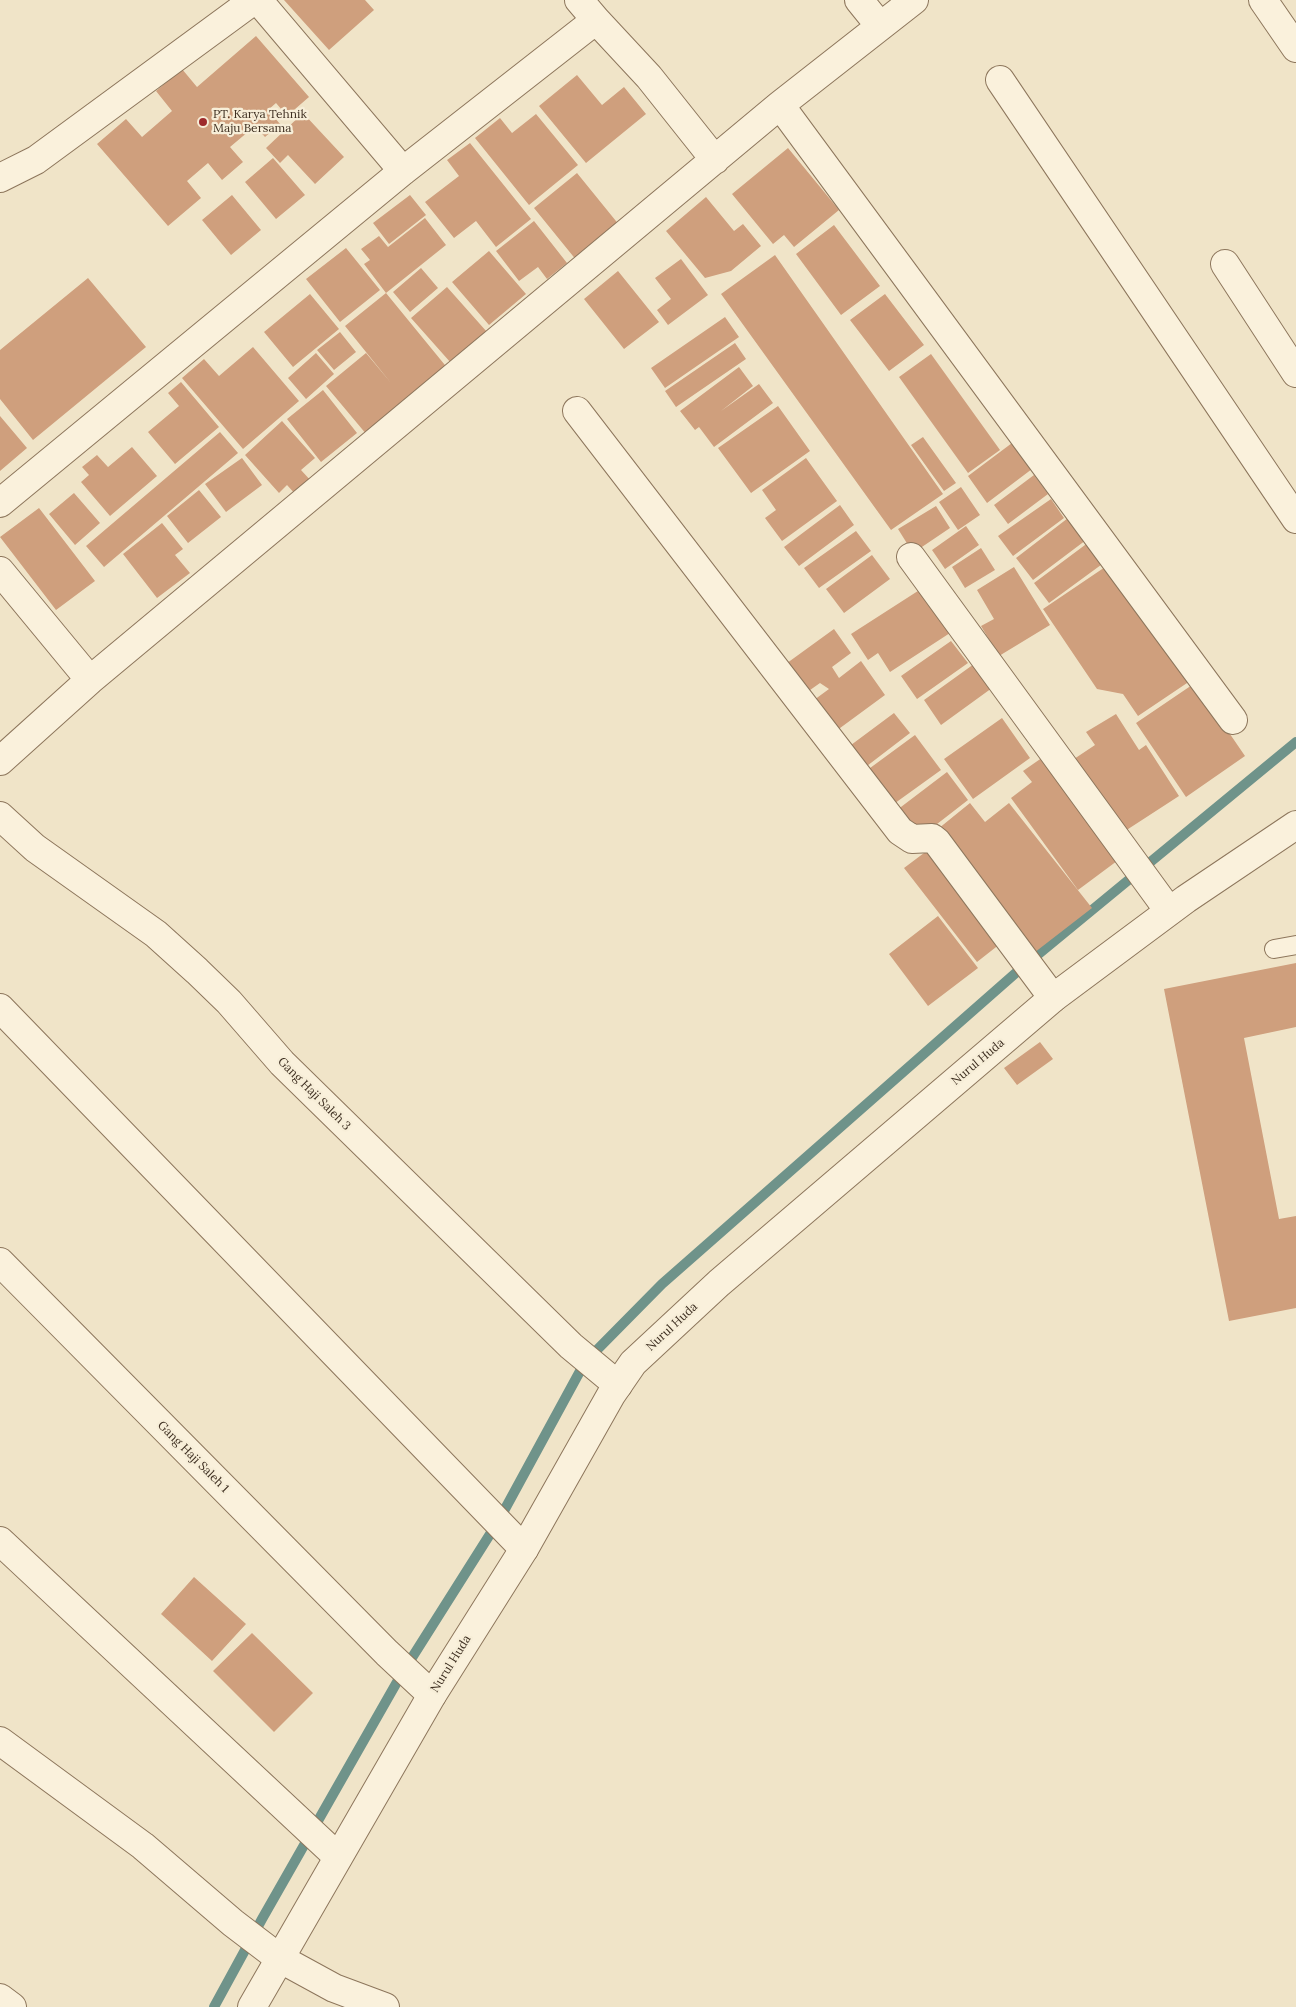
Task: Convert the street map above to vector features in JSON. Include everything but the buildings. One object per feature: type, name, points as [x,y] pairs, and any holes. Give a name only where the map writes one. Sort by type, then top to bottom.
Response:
[{"type":"street","points":[[0,178],[36,160],[256,0],[403,170]]},
{"type":"street","points":[[859,0],[880,26]]},
{"type":"street","points":[[0,761],[90,680],[780,105],[914,0]]},
{"type":"street","points":[[1263,0],[1296,48]]},
{"type":"street","points":[[0,503],[403,170],[588,10],[649,77],[715,160]]},
{"type":"street","points":[[1000,80],[1296,519]]},
{"type":"street","points":[[780,105],[1233,720]]},
{"type":"street","points":[[1225,264],[1296,373]]},
{"type":"street","points":[[577,410],[900,831],[912,839],[932,838],[938,842],[1047,990]]},
{"type":"street","points":[[911,557],[1165,905]]},
{"type":"street","points":[[0,571],[90,680]]},
{"type":"street","name":"Gang Haji Saleh 3","points":[[0,816],[35,848],[156,934],[198,971],[229,1002],[282,1063],[571,1346],[610,1378]]},
{"type":"street","name":"Nurul Huda","points":[[252,2007],[270,1951],[332,1852],[422,1686],[516,1541],[610,1378],[633,1363],[719,1283],[1047,990],[1165,905],[1296,825]]},
{"type":"street","points":[[0,1008],[516,1541]]},
{"type":"street","name":"Gang Haji Saleh 1","points":[[0,1262],[387,1653],[422,1686]]},
{"type":"street","points":[[0,1541],[332,1852]]},
{"type":"street","points":[[0,1741],[143,1846],[233,1923],[270,1951],[334,1988],[385,2007]]},
{"type":"street","points":[[0,1998],[12,2007]]},
{"type":"lane","points":[[1274,949],[1296,945]]},
{"type":"waterway","points":[[214,2007],[401,1675],[499,1520],[585,1362],[662,1284],[1018,971],[1296,742]]},
{"type":"place","name":"PT. Karya Tehnik Maju Bersama","points":[[203,122]]}]
